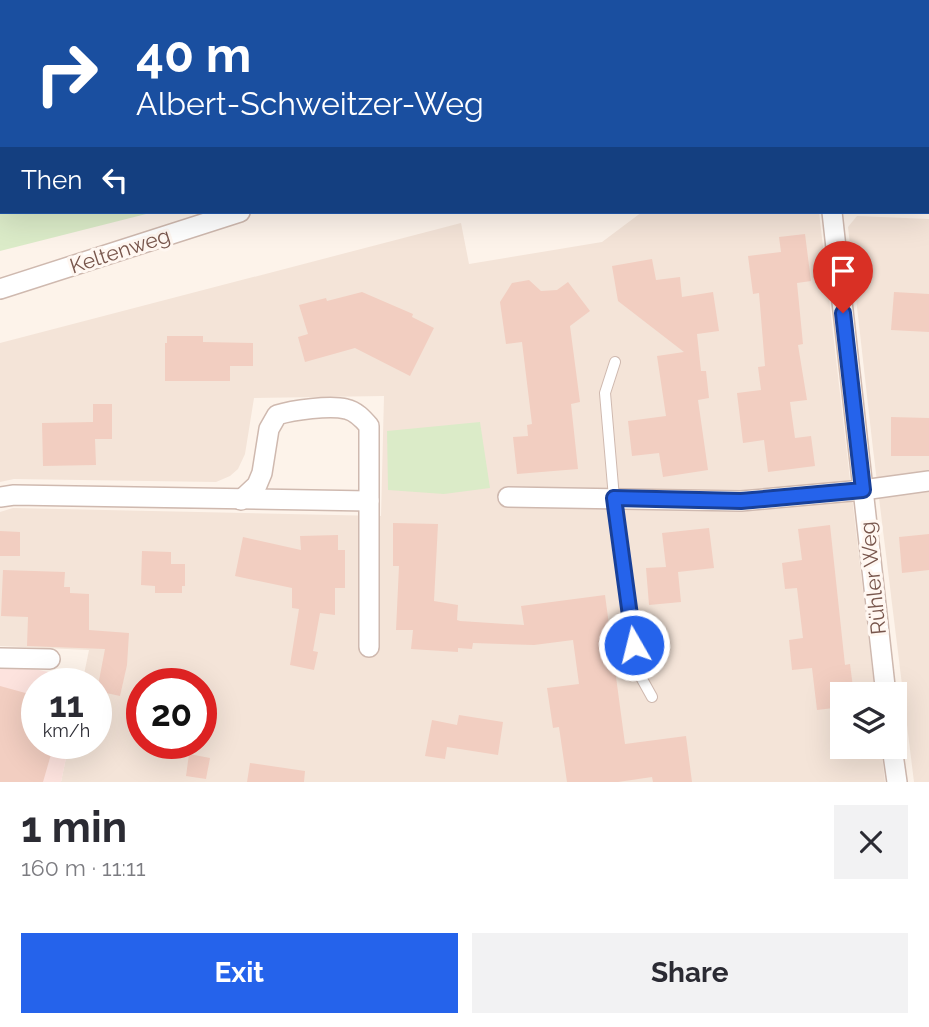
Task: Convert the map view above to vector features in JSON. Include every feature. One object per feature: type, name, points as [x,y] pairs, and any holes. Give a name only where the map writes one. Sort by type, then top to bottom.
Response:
[{"type":"street","name":"Keltenweg","points":[[0,289],[234,214]]},
{"type":"street","name":"Rühler Weg","points":[[832,214],[885,682]]},
{"type":"street","points":[[241,500],[257,485],[262,473],[269,429],[277,415],[293,410],[347,409],[359,415],[369,426],[369,647]]},
{"type":"street","points":[[508,496],[741,501],[929,481]]},
{"type":"street","points":[[0,497],[14,495],[369,501]]},
{"type":"street","points":[[0,658],[50,659]]},
{"type":"street","points":[[894,759],[897,782]]},
{"type":"lane","points":[[615,362],[605,393],[614,498],[637,670],[652,697]]},
{"type":"shaded area","points":[[639,214],[819,214],[873,682],[830,682],[830,759],[882,759],[885,782],[61,782],[66,759],[112,759],[112,668],[85,668],[89,650],[0,646],[0,512],[13,508],[381,516],[384,396],[254,398],[245,454],[238,469],[216,482],[14,479],[0,482],[0,343],[461,223],[469,264],[602,242]]},
{"type":"shaded area","points":[[857,216],[929,219],[929,782],[914,782],[907,725],[907,682],[902,682],[848,227]]},
{"type":"shaded area","points":[[0,667],[29,668],[21,668],[21,759],[66,759],[61,782],[0,782]]},
{"type":"green space","points":[[0,214],[146,214],[0,251]]},
{"type":"green space","points":[[480,422],[490,488],[444,494],[388,490],[387,431]]},
{"type":"building","points":[[805,234],[811,281],[797,283],[803,344],[798,345],[807,400],[790,402],[795,438],[811,436],[815,466],[768,472],[764,440],[743,443],[737,393],[761,390],[758,367],[765,366],[759,293],[753,294],[748,256],[781,252],[779,237]]},
{"type":"building","points":[[652,259],[656,280],[680,277],[682,297],[713,292],[719,331],[697,334],[701,371],[706,371],[709,398],[698,400],[708,470],[663,477],[659,453],[632,456],[628,421],[666,416],[657,356],[684,352],[618,301],[612,266]]},
{"type":"building","points":[[529,280],[541,291],[557,290],[568,282],[590,311],[570,326],[580,402],[571,404],[578,469],[517,474],[513,437],[528,436],[527,425],[532,424],[522,342],[506,344],[500,302],[512,283]]},
{"type":"building","points":[[362,292],[413,314],[412,317],[434,328],[410,376],[355,348],[305,362],[298,337],[308,334],[299,305]]},
{"type":"building","points":[[894,292],[929,294],[929,332],[891,330]]},
{"type":"building","points":[[167,336],[203,336],[203,342],[253,343],[253,366],[230,366],[230,381],[165,381]]},
{"type":"building","points":[[93,404],[112,404],[112,439],[95,439],[96,465],[43,466],[42,423],[93,422]]},
{"type":"building","points":[[891,417],[929,418],[929,456],[891,456]]},
{"type":"building","points":[[393,523],[438,524],[434,601],[458,605],[457,620],[524,625],[521,606],[605,595],[625,744],[686,736],[692,782],[653,782],[652,777],[618,782],[567,782],[559,727],[553,728],[547,688],[579,684],[573,640],[534,645],[473,643],[472,649],[458,648],[458,652],[411,649],[413,630],[396,630],[399,566],[393,566]]},
{"type":"building","points":[[830,525],[845,665],[850,664],[852,682],[830,682],[830,708],[817,710],[812,668],[792,670],[789,640],[803,638],[797,588],[785,589],[782,563],[802,560],[798,529]]},
{"type":"building","points":[[709,528],[714,568],[678,572],[681,602],[649,605],[646,568],[666,567],[662,533]]},
{"type":"building","points":[[0,531],[20,532],[20,556],[0,556]]},
{"type":"building","points":[[929,534],[929,570],[902,573],[899,537]]},
{"type":"building","points":[[338,535],[338,550],[345,550],[345,588],[335,588],[335,615],[320,613],[313,651],[318,652],[314,670],[290,665],[299,609],[292,608],[292,588],[235,576],[243,537],[301,550],[300,536]]},
{"type":"building","points":[[142,551],[171,552],[171,564],[185,564],[185,586],[182,586],[182,593],[155,593],[155,586],[141,585]]},
{"type":"building","points":[[3,570],[65,572],[64,587],[70,587],[70,593],[89,594],[89,630],[129,633],[127,665],[120,696],[112,694],[112,668],[101,668],[105,649],[27,646],[28,617],[1,616]]},
{"type":"building","points":[[0,686],[21,692],[21,759],[50,759],[43,782],[0,782]]},
{"type":"building","points":[[459,715],[503,722],[498,755],[447,747],[445,759],[425,756],[432,720],[457,725]]},
{"type":"building","points":[[188,759],[210,759],[206,779],[186,776]]},
{"type":"building","points":[[250,763],[305,771],[304,782],[247,782]]},
{"type":"route","points":[[634,645],[614,498],[741,501],[863,490],[843,313]]}]
